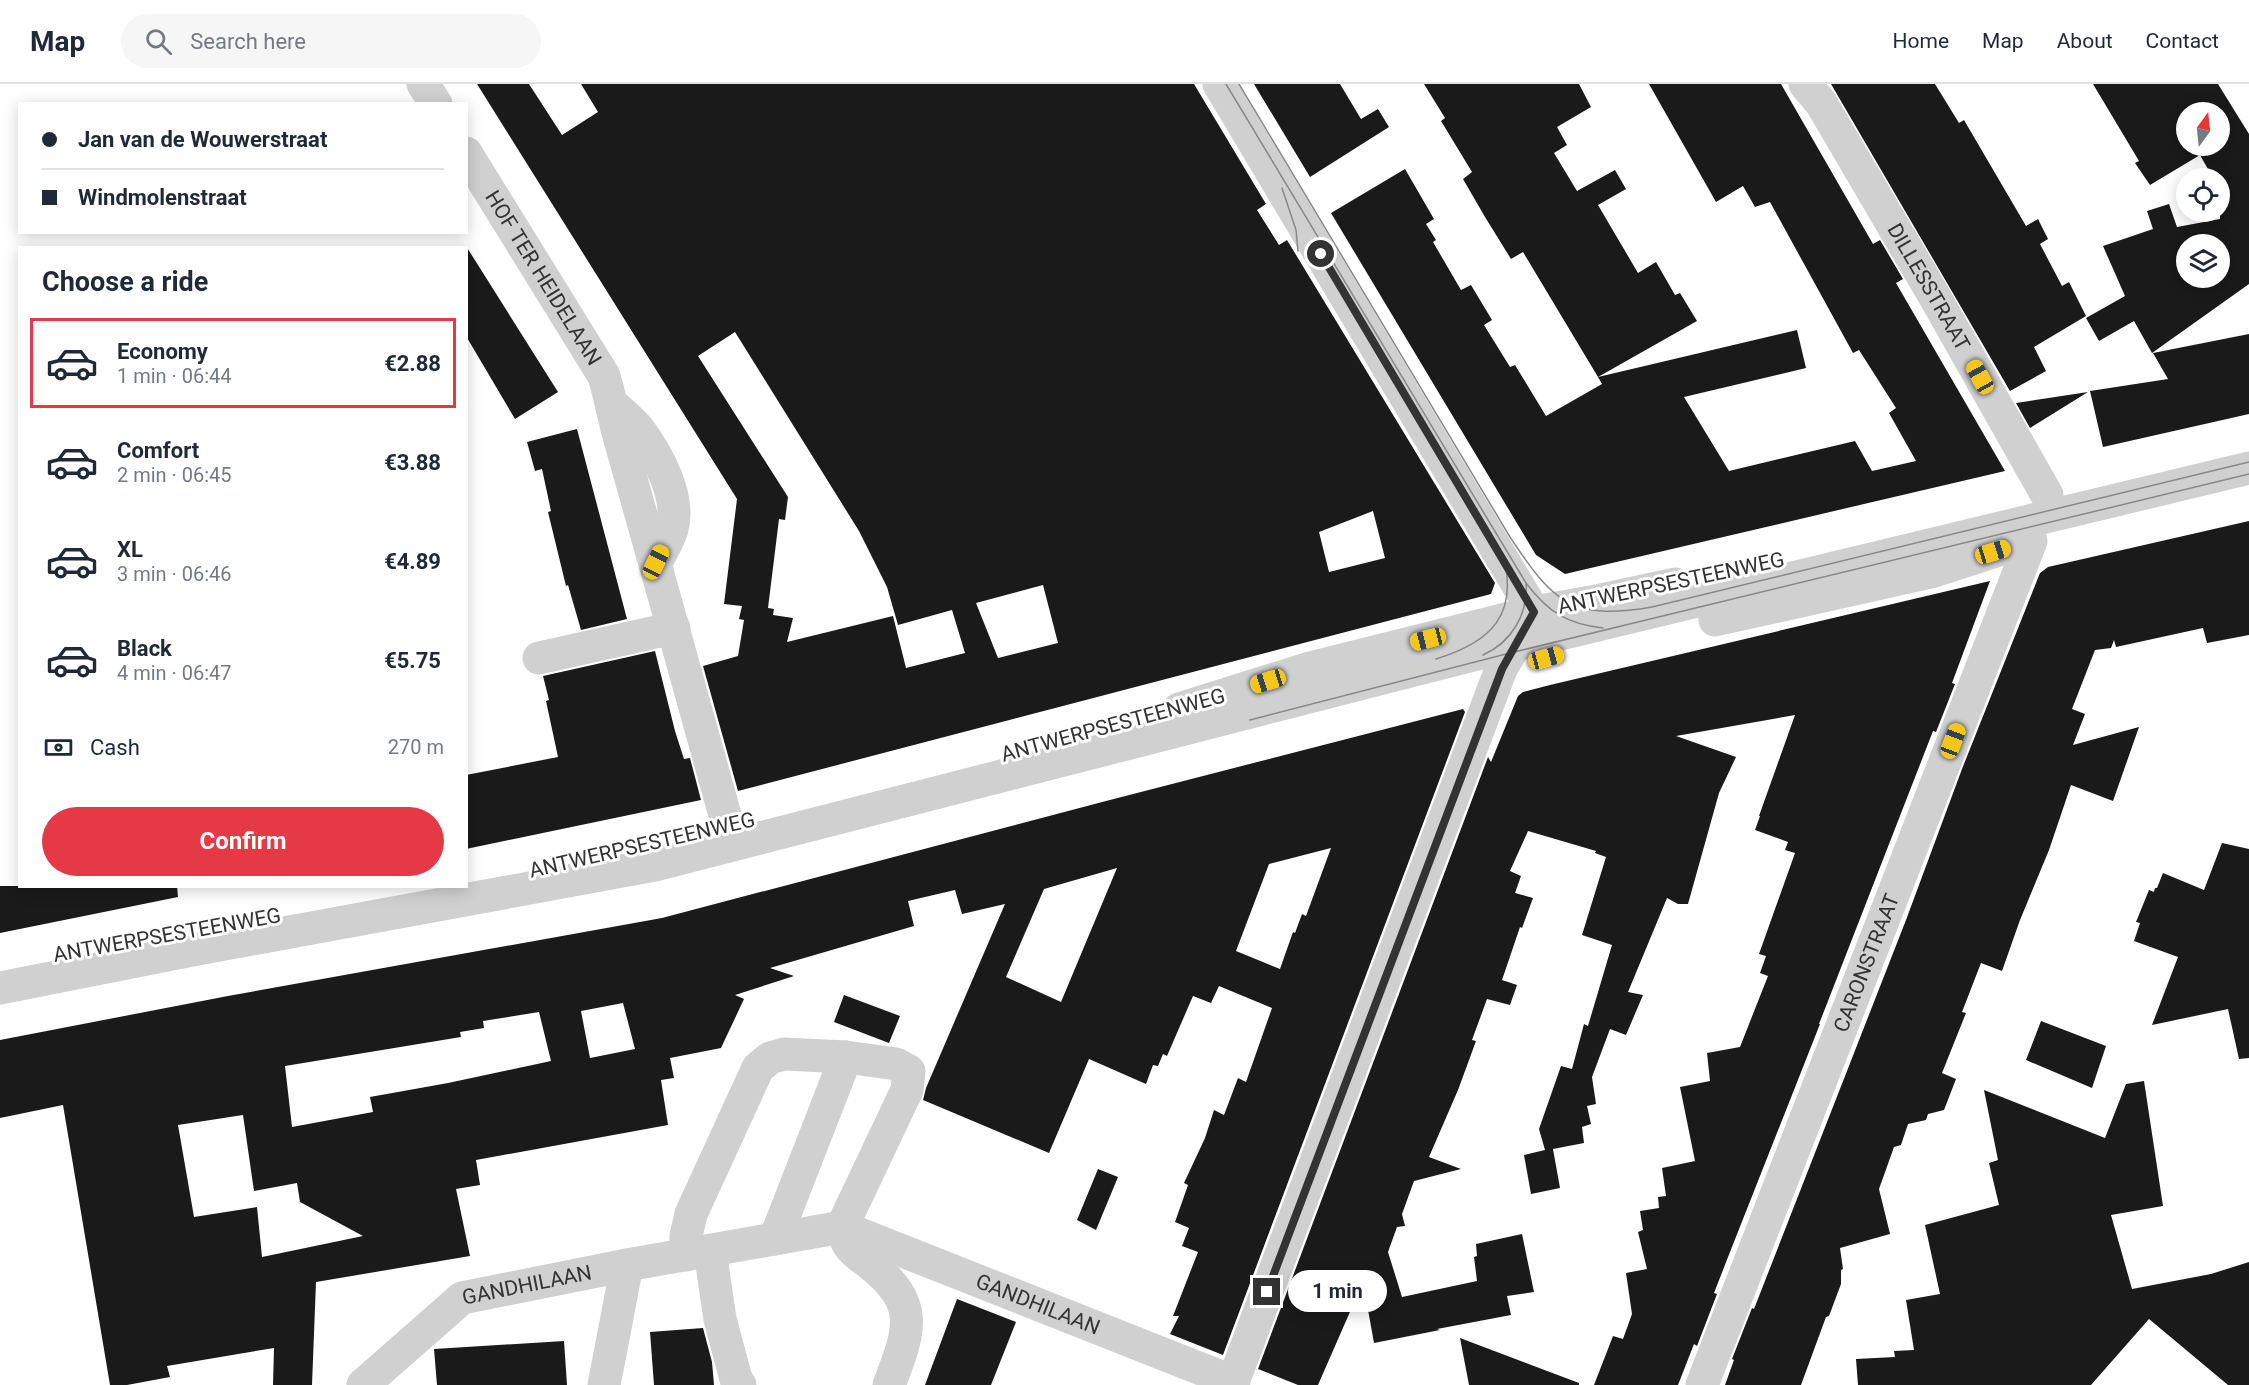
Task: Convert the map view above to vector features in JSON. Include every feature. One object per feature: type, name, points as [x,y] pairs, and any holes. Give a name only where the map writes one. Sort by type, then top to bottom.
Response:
[{"type":"street","points":[[423,84],[435,102]]},
{"type":"street","points":[[1219,84],[1534,612],[1508,658],[1233,1383]]},
{"type":"street","name":"DILLESSTRAAT","points":[[1805,84],[1821,103],[2047,495]]},
{"type":"street","name":"HOF TER HEIDELAAN","points":[[468,156],[604,376],[613,405],[639,430],[663,468],[673,506],[672,528],[656,562],[728,826]]},
{"type":"street","name":"ANTWERPSESTEENWEG","points":[[468,882],[624,852],[728,826],[1142,720],[1310,668],[1534,612],[1597,602],[1650,590],[2249,448]]},
{"type":"street","points":[[0,988],[192,950],[655,865],[1465,657],[1508,658],[2249,468]]},
{"type":"street","name":"ANTWERPSESTEENWEG","points":[[778,853],[1508,658],[1569,652],[1931,572],[2031,541],[2249,489]]},
{"type":"street","name":"CARONSTRAAT","points":[[1702,1385],[2031,541]]},
{"type":"street","points":[[539,658],[674,628]]},
{"type":"street","name":"ANTWERPSESTEENWEG","points":[[0,967],[125,941],[430,888]]},
{"type":"street","points":[[740,1385],[736,1379],[720,1319],[698,1253],[686,1236],[691,1214],[758,1068],[770,1058],[784,1054],[846,1057],[896,1064],[909,1071],[907,1090],[842,1227],[845,1242],[885,1275],[903,1301],[907,1323],[905,1343],[889,1385]]},
{"type":"street","points":[[775,1239],[846,1057]]},
{"type":"street","name":"GANDHILAAN","points":[[363,1385],[462,1298],[627,1265],[842,1227],[1233,1383]]},
{"type":"street","points":[[604,1385],[627,1265]]},
{"type":"building","points":[[477,84],[529,84],[562,135],[598,112],[581,84],[1194,84],[1266,204],[1257,210],[1279,245],[1287,240],[1495,583],[1491,594],[738,791],[703,666],[738,656],[744,620],[739,619],[742,606],[724,604],[737,499]],"holes":[[[735,332],[859,531],[887,587],[898,625],[952,610],[965,653],[906,668],[893,616],[787,642],[793,618],[773,615],[774,609],[768,608],[779,519],[785,520],[788,497],[698,356]],[[1373,511],[1385,558],[1329,572],[1319,532]],[[1043,585],[1058,643],[998,658],[976,603]]]},
{"type":"building","points":[[1254,84],[1340,84],[1361,119],[1378,109],[1389,127],[1310,177]]},
{"type":"building","points":[[1424,84],[1579,84],[1591,107],[1557,127],[1567,145],[1554,153],[1577,191],[1615,170],[1626,189],[1598,205],[1638,273],[1656,262],[1675,295],[1680,293],[1697,321],[1598,377],[1523,252],[1511,259],[1485,217],[1463,179],[1472,172],[1441,121],[1445,118]]},
{"type":"building","points":[[1649,84],[1781,84],[1873,244],[1880,240],[1903,279],[1896,283],[2005,471],[1565,574],[1536,555],[1331,213],[1405,169],[1434,219],[1426,224],[1436,240],[1433,242],[1461,290],[1471,285],[1492,320],[1484,325],[1510,367],[1515,365],[1546,416],[1602,384],[1598,377],[1797,330],[1806,368],[1684,397],[1729,471],[1855,441],[1872,471],[1916,461],[1889,413],[1896,408],[1859,350],[1853,353],[1770,202],[1755,207],[1743,186],[1716,202]]},
{"type":"building","points":[[1831,84],[1935,84],[1959,123],[1964,120],[2026,226],[2038,219],[2048,239],[2040,244],[2062,286],[2069,282],[2086,316],[2034,347],[2046,371],[2010,391]]},
{"type":"building","points":[[2093,84],[2218,84],[2229,102],[2176,102],[2176,156],[2198,156],[2150,185],[2135,163],[2139,161]]},
{"type":"building","points":[[2230,103],[2249,134],[2249,284],[2152,353],[2134,321],[2099,341],[2086,318],[2125,296],[2103,246],[2153,229],[2147,211],[2169,204],[2177,227],[2204,222],[2230,222],[2230,168],[2207,168],[2201,156],[2230,156]]},
{"type":"building","points":[[468,249],[558,392],[515,419],[468,339]]},
{"type":"building","points":[[2249,334],[2249,414],[2103,447],[2090,391],[2168,379],[2153,353]]},
{"type":"building","points":[[2088,392],[2030,428],[2016,403]]},
{"type":"building","points":[[577,429],[627,619],[581,630],[568,585],[566,586],[548,512],[551,511],[542,469],[535,471],[527,442]]},
{"type":"building","points":[[2249,521],[2249,635],[2207,643],[2203,628],[2116,647],[2114,640],[2111,648],[2095,650],[2072,709],[2085,714],[2073,745],[2139,727],[2113,801],[2071,785],[2049,850],[2002,971],[1981,963],[1962,1012],[1966,1013],[1942,1073],[1956,1079],[1944,1110],[1928,1114],[1926,1120],[1908,1124],[1901,1145],[1894,1147],[1879,1189],[1890,1234],[1840,1248],[1843,1269],[1841,1270],[1841,1284],[1801,1385],[1725,1385],[1734,1360],[1732,1359],[1752,1308],[1754,1309],[2040,573],[2048,567]]},
{"type":"building","points":[[1990,581],[1952,683],[1955,684],[1936,732],[1933,731],[1714,1293],[1717,1294],[1697,1346],[1694,1344],[1678,1385],[1594,1385],[1613,1336],[1623,1339],[1632,1314],[1626,1273],[1647,1269],[1638,1232],[1643,1230],[1640,1211],[1659,1208],[1658,1197],[1666,1196],[1662,1168],[1695,1161],[1680,1087],[1710,1081],[1707,1053],[1740,1047],[1768,976],[1760,973],[1766,956],[1759,954],[1795,853],[1785,850],[1788,842],[1755,830],[1795,715],[1676,736],[1736,757],[1719,793],[1688,904],[1678,904],[1667,898],[1628,992],[1643,995],[1626,1035],[1610,1029],[1592,1077],[1596,1104],[1587,1106],[1591,1124],[1582,1127],[1584,1143],[1553,1149],[1560,1188],[1531,1194],[1524,1155],[1545,1150],[1539,1129],[1561,1066],[1572,1069],[1584,1024],[1588,1026],[1612,945],[1582,935],[1606,857],[1595,853],[1596,851],[1528,831],[1510,871],[1521,876],[1515,893],[1533,898],[1522,928],[1520,927],[1502,980],[1517,985],[1510,1005],[1487,999],[1472,1040],[1476,1041],[1429,1157],[1461,1169],[1414,1181],[1402,1214],[1405,1226],[1397,1227],[1388,1252],[1402,1297],[1477,1281],[1474,1257],[1477,1256],[1476,1244],[1522,1234],[1534,1292],[1507,1296],[1511,1315],[1374,1343],[1363,1282],[1318,1385],[1298,1385],[1258,1369],[1488,757],[1491,762],[1518,696],[1523,692],[1550,685]]},
{"type":"building","points":[[655,651],[675,731],[684,759],[690,758],[701,800],[468,849],[468,775],[558,757],[543,676]]},
{"type":"building","points":[[1463,709],[1465,712],[1223,1355],[1170,1334],[1179,1316],[1173,1316],[1198,1252],[1182,1246],[1189,1228],[1175,1222],[1188,1185],[1184,1183],[1205,1138],[1214,1110],[1224,1115],[1238,1078],[1246,1082],[1272,1008],[1219,986],[1211,1003],[1193,996],[1167,1056],[1163,1054],[1158,1066],[1153,1065],[1146,1084],[1089,1059],[1049,1153],[923,1100],[926,1088],[1005,904],[962,914],[955,890],[908,901],[914,926],[770,968],[794,976],[735,995],[744,999],[721,1048],[670,1058],[674,1078],[661,1080],[668,1125],[476,1160],[480,1185],[456,1189],[470,1256],[316,1282],[312,1385],[273,1385],[274,1348],[167,1366],[170,1377],[127,1385],[110,1385],[63,1105],[0,1118],[0,1040],[228,996],[662,918]],"holes":[[[1331,848],[1306,916],[1302,914],[1295,933],[1293,932],[1280,969],[1236,951],[1269,864]],[[1117,868],[1061,1002],[1006,977],[1044,889]],[[623,1003],[635,1049],[590,1058],[581,1011]],[[539,1012],[551,1061],[370,1097],[373,1112],[292,1127],[285,1066],[461,1037],[460,1032],[484,1028],[483,1021]],[[243,1115],[254,1191],[297,1183],[300,1202],[363,1236],[262,1257],[257,1207],[194,1217],[178,1125]]]},
{"type":"building","points":[[2222,843],[2249,849],[2249,1058],[2239,1059],[2228,1009],[2152,1025],[2178,957],[2134,941],[2140,923],[2136,922],[2149,890],[2154,892],[2163,873],[2204,890]]},
{"type":"building","points":[[0,886],[177,888],[178,897],[0,933]]},
{"type":"building","points":[[844,995],[900,1016],[889,1043],[834,1022]]},
{"type":"building","points":[[2041,1021],[2106,1046],[2092,1088],[2026,1060]]},
{"type":"building","points":[[2144,1081],[2163,1206],[2111,1215],[2132,1289],[2211,1274],[2249,1262],[2249,1385],[2228,1385],[2149,1319],[2091,1385],[1858,1385],[1856,1359],[1895,1357],[1894,1351],[1914,1350],[1906,1300],[1940,1294],[1925,1225],[1999,1205],[1989,1163],[1998,1160],[1984,1090],[2105,1138],[2126,1084]]},
{"type":"building","points":[[1098,1169],[1118,1177],[1096,1230],[1077,1220]]},
{"type":"building","points":[[957,1299],[1016,1322],[991,1385],[925,1385]]},
{"type":"building","points":[[703,1328],[712,1362],[714,1385],[654,1385],[650,1332]]},
{"type":"building","points":[[1460,1338],[1579,1383],[1579,1385],[1469,1385]]},
{"type":"building","points":[[564,1341],[567,1385],[437,1385],[434,1349]]},
{"type":"tram line","points":[[1226,84],[1526,583],[1542,602],[1559,615],[1579,623],[1603,628]]},
{"type":"tram line","points":[[1239,84],[1510,537],[1552,591],[1567,602],[1583,608],[1624,611],[1652,607],[2249,462]]},
{"type":"tram line","points":[[1282,188],[1296,230],[1298,251]]},
{"type":"tram line","points":[[1250,720],[1510,653],[2249,474]]},
{"type":"tram line","points":[[1436,659],[1472,644],[1496,623],[1503,610],[1507,594],[1507,576],[1503,555]]},
{"type":"tram line","points":[[1483,655],[1502,643],[1516,626],[1524,606],[1526,583]]},
{"type":"route","points":[[1267,1292],[1502,669],[1534,612],[1321,254]]}]
